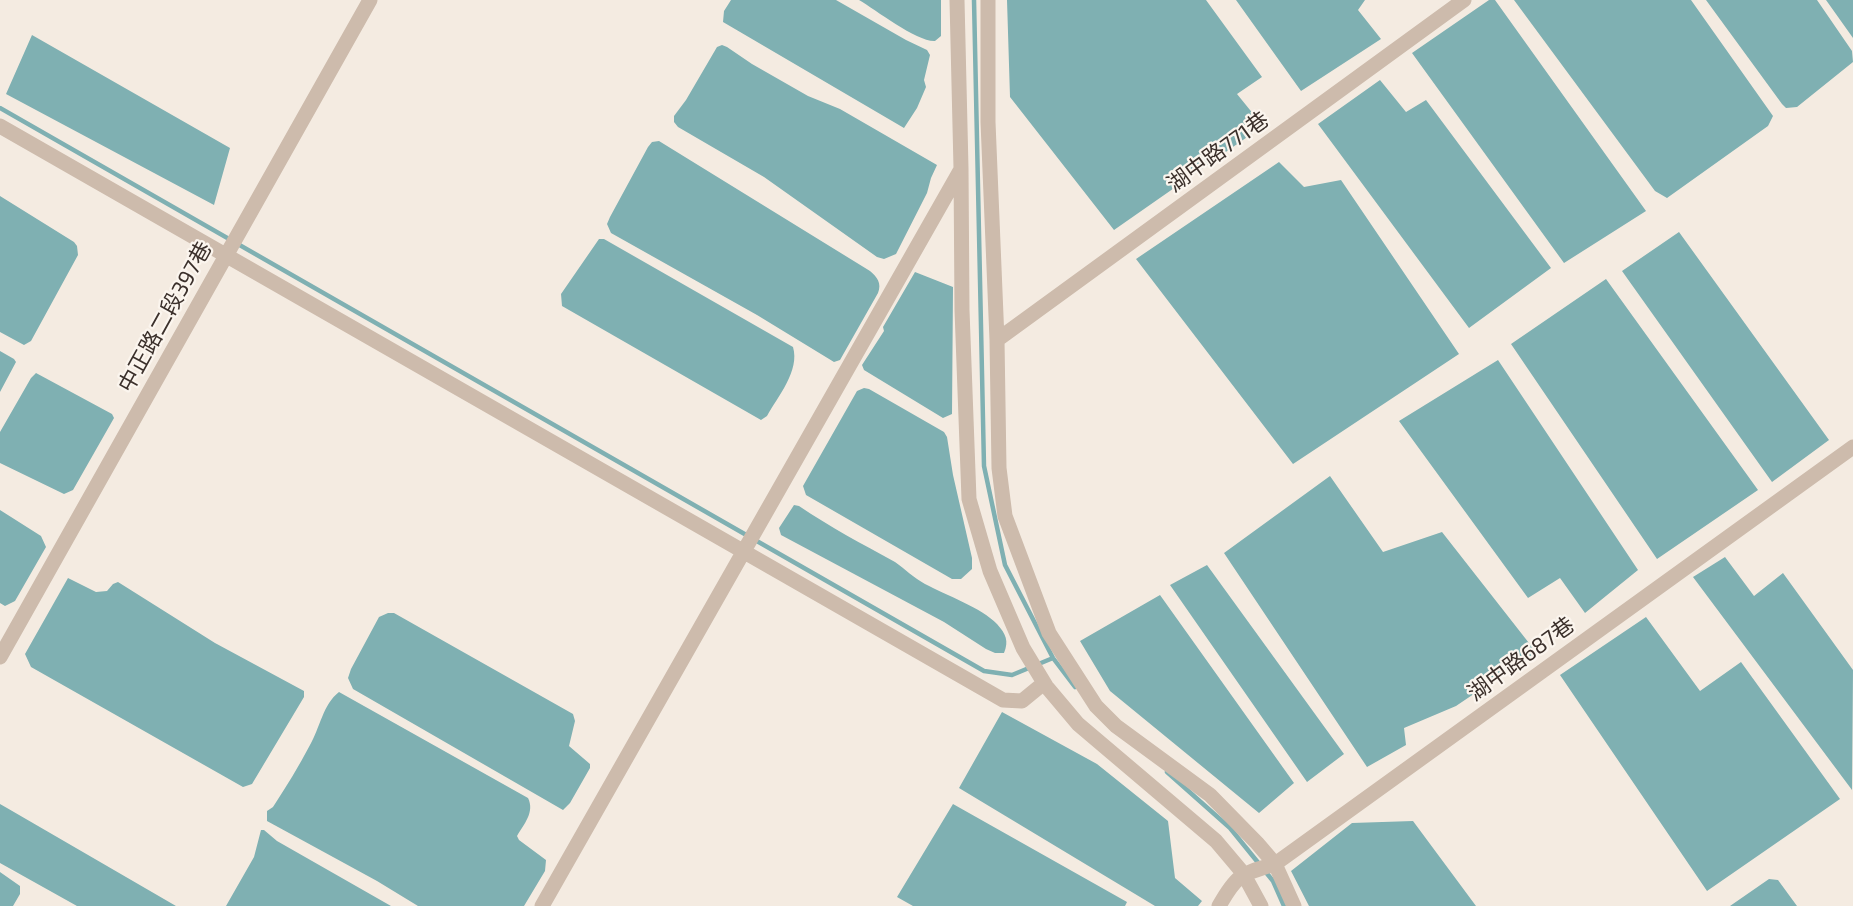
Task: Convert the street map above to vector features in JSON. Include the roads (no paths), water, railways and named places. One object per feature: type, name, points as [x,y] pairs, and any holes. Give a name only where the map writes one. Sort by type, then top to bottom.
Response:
[{"type":"street","name":"中正路二段397巷","points":[[0,657],[370,0]]},
{"type":"street","points":[[957,0],[962,310],[969,499],[990,571],[1023,648],[1044,683],[1078,724],[1216,841],[1243,873],[1262,906]]},
{"type":"street","points":[[987,0],[988,122],[997,340],[999,468],[1005,516],[1049,633],[1096,706],[1116,726],[1210,795],[1275,864],[1294,906]]},
{"type":"street","name":"湖中路771巷","points":[[997,340],[1464,0]]},
{"type":"street","points":[[0,126],[225,257],[744,549],[1003,700],[1022,701],[1044,683]]},
{"type":"street","points":[[542,906],[961,168]]},
{"type":"street","name":"湖中路687巷","points":[[1243,873],[1275,864],[1853,447]]},
{"type":"street","points":[[1219,906],[1229,888],[1243,873]]},
{"type":"water","points":[[731,0],[836,0],[927,50],[930,55],[924,80],[926,87],[917,108],[904,128],[723,22],[724,11]]},
{"type":"water","points":[[859,0],[941,0],[941,36],[935,41],[927,40],[897,25]]},
{"type":"water","points":[[1007,0],[1206,0],[1262,77],[1237,94],[1263,126],[1114,230],[1010,97]]},
{"type":"water","points":[[1236,0],[1365,0],[1358,10],[1381,39],[1301,91]]},
{"type":"water","points":[[1489,0],[1495,0],[1646,211],[1564,263],[1412,53]]},
{"type":"water","points":[[1514,0],[1691,0],[1773,116],[1768,126],[1667,198],[1655,191]]},
{"type":"water","points":[[1706,0],[1817,0],[1852,51],[1853,62],[1797,107],[1786,108]]},
{"type":"water","points":[[1826,0],[1853,0],[1853,38]]},
{"type":"water","points":[[32,35],[230,148],[214,205],[6,94]]},
{"type":"water","points":[[722,45],[808,96],[840,109],[937,165],[927,193],[896,254],[884,259],[877,257],[764,177],[678,127],[674,122],[674,116],[717,47]]},
{"type":"water","points":[[1380,80],[1406,112],[1426,100],[1551,268],[1469,328],[1318,124]]},
{"type":"water","points":[[659,141],[875,276],[879,283],[878,293],[840,360],[834,362],[757,315],[611,233],[607,224],[610,217],[648,147],[652,142]]},
{"type":"water","points":[[1279,162],[1304,187],[1341,180],[1459,354],[1293,464],[1136,259]]},
{"type":"water","points":[[0,196],[77,246],[78,255],[31,341],[24,345],[0,332]]},
{"type":"water","points":[[1679,232],[1829,440],[1772,482],[1622,271]]},
{"type":"water","points":[[599,239],[604,239],[793,347],[791,374],[767,416],[761,420],[562,306],[561,294]]},
{"type":"water","points":[[915,272],[953,287],[952,414],[943,418],[864,370],[862,365],[884,331],[883,327]]},
{"type":"water","points":[[1606,279],[1758,490],[1657,559],[1511,344]]},
{"type":"water","points":[[0,351],[16,362],[0,392]]},
{"type":"water","points":[[1498,360],[1638,570],[1585,613],[1560,578],[1528,598],[1399,421]]},
{"type":"water","points":[[36,373],[112,414],[114,418],[73,490],[64,494],[0,463],[0,432]]},
{"type":"water","points":[[864,388],[944,432],[947,437],[953,475],[972,558],[972,569],[961,579],[952,579],[806,495],[803,486],[857,391]]},
{"type":"water","points":[[1330,476],[1383,552],[1442,532],[1536,652],[1456,706],[1404,728],[1406,745],[1367,767],[1224,553]]},
{"type":"water","points":[[794,505],[895,562],[925,584],[973,607],[990,618],[1004,634],[1006,645],[1004,653],[995,653],[986,649],[944,622],[781,535],[779,528]]},
{"type":"water","points":[[0,510],[41,536],[46,547],[15,601],[5,606],[0,603]]},
{"type":"water","points":[[1725,557],[1754,596],[1783,573],[1853,670],[1852,790],[1693,577]]},
{"type":"water","points":[[1207,565],[1344,754],[1307,782],[1170,585]]},
{"type":"water","points":[[68,578],[96,592],[107,591],[118,582],[215,643],[304,691],[304,697],[252,784],[243,787],[31,667],[25,654]]},
{"type":"water","points":[[1160,595],[1294,783],[1259,813],[1110,691],[1080,641]]},
{"type":"water","points":[[394,613],[573,714],[575,721],[569,746],[590,764],[590,768],[570,803],[563,810],[353,689],[348,678],[351,669],[379,617]]},
{"type":"water","points":[[1646,617],[1700,691],[1741,662],[1840,799],[1707,891],[1560,675]]},
{"type":"water","points":[[339,692],[528,798],[529,813],[517,836],[519,840],[546,860],[545,871],[524,906],[418,906],[267,821],[267,811],[273,807],[292,776],[325,710]]},
{"type":"water","points":[[1002,712],[1097,764],[1168,821],[1175,878],[1202,901],[1198,906],[1155,906],[959,788]]},
{"type":"water","points":[[0,804],[176,906],[77,906],[0,863]]},
{"type":"water","points":[[953,804],[1127,902],[1125,906],[913,906],[897,897]]},
{"type":"water","points":[[1413,821],[1476,906],[1309,906],[1291,871],[1352,823]]},
{"type":"water","points":[[261,830],[391,906],[226,906],[254,857]]},
{"type":"water","points":[[0,872],[20,886],[20,894],[13,906],[0,906]]},
{"type":"water","points":[[1769,879],[1778,880],[1797,906],[1730,906]]},
{"type":"waterway","points":[[974,0],[984,466],[1005,565],[1053,658],[1075,687]]},
{"type":"waterway","points":[[0,108],[984,671],[1012,675],[1053,658]]},
{"type":"waterway","points":[[1167,772],[1230,828],[1273,881],[1284,906]]}]
